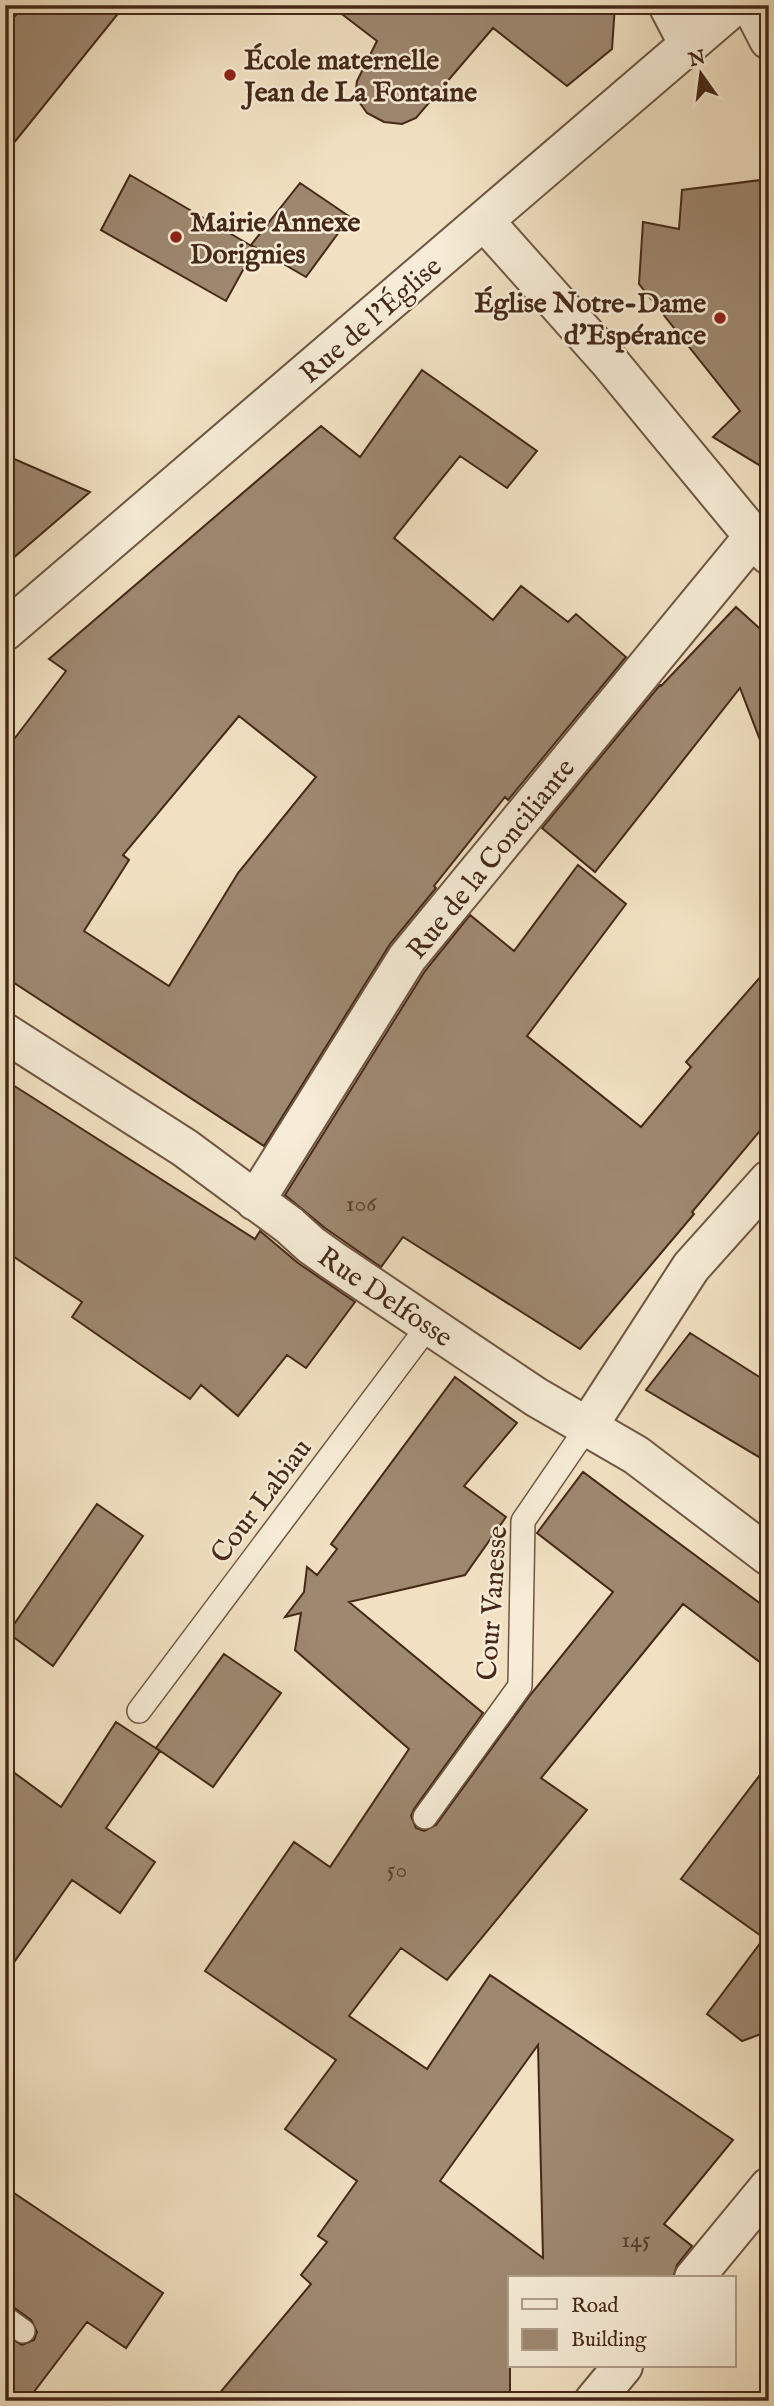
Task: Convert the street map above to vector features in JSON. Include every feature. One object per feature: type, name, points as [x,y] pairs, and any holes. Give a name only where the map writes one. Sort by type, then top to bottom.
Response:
[{"type":"street","points":[[668,5],[689,46]]},
{"type":"street","name":"Rue de l'Église","points":[[5,631],[735,5]]},
{"type":"street","points":[[751,5],[769,40]]},
{"type":"street","points":[[485,222],[608,360],[761,546]]},
{"type":"street","name":"Rue de la Conciliante","points":[[255,1201],[407,958],[761,546]]},
{"type":"street","name":"Rue Delfosse","points":[[5,1033],[185,1148],[289,1225],[321,1253],[536,1397],[636,1455],[769,1556]]},
{"type":"street","points":[[588,1426],[691,1267],[769,1180]]},
{"type":"street","points":[[696,2276],[769,2187]]},
{"type":"street","points":[[594,2401],[621,2368]]},
{"type":"lane","name":"Cour Labiau","points":[[139,1711],[429,1325]]},
{"type":"lane","name":"Cour Vanesse","points":[[425,1817],[520,1686],[523,1521],[588,1426]]},
{"type":"building","points":[[24,5],[125,5],[5,154],[5,29]]},
{"type":"building","points":[[330,5],[615,5],[612,49],[567,86],[493,28],[416,118],[402,124],[384,122],[367,113],[355,96],[357,81],[377,41]]},
{"type":"building","name":"Mairie Annexe Dorignies","points":[[130,175],[255,248],[226,301],[101,230]]},
{"type":"building","name":"Église Notre-Dame d'Espérance","points":[[769,179],[769,471],[713,437],[740,411],[639,284],[643,222],[679,229],[682,190]]},
{"type":"building","points":[[300,183],[350,217],[306,277],[251,245]]},
{"type":"building","points":[[422,370],[537,451],[507,488],[460,456],[394,538],[493,620],[521,586],[568,622],[576,614],[626,657],[508,800],[505,797],[390,944],[264,1146],[5,977],[5,751],[66,671],[49,659],[321,426],[360,457]],"holes":[[[239,716],[316,777],[238,873],[169,986],[84,931],[129,860],[123,855]]]},
{"type":"building","points":[[5,455],[90,492],[5,565]]},
{"type":"building","points":[[736,607],[769,637],[769,753],[765,753],[740,688],[595,872],[542,828],[660,685]]},
{"type":"building","points":[[578,865],[626,904],[527,1036],[641,1127],[691,1067],[686,1062],[769,967],[769,1120],[580,1349],[403,1237],[381,1267],[325,1228],[285,1195],[425,971],[470,915],[514,951]]},
{"type":"building","points":[[5,1080],[255,1239],[260,1231],[298,1263],[355,1302],[306,1368],[287,1355],[238,1416],[201,1385],[190,1399],[72,1317],[82,1302],[5,1251]]},
{"type":"building","points":[[690,1333],[769,1383],[769,1463],[646,1390]]},
{"type":"building","points":[[455,1377],[517,1423],[464,1486],[506,1517],[465,1575],[349,1602],[483,1713],[414,1809],[411,1816],[416,1828],[424,1831],[436,1825],[531,1694],[613,1592],[537,1533],[583,1472],[769,1610],[769,1669],[683,1604],[541,1778],[587,1810],[447,1980],[401,1948],[349,2016],[427,2069],[490,1975],[733,2140],[664,2224],[692,2246],[677,2265],[674,2276],[508,2276],[510,2401],[213,2401],[311,2284],[301,2275],[327,2242],[318,2236],[357,2181],[285,2129],[336,2060],[205,1971],[294,1842],[330,1867],[409,1749],[295,1650],[301,1613],[285,1617],[304,1592],[307,1567],[317,1575],[337,1549],[331,1544]],"holes":[[[538,2045],[543,2258],[440,2181]]]},
{"type":"building","points":[[97,1504],[143,1536],[53,1666],[8,1633]]},
{"type":"building","points":[[224,1654],[281,1693],[213,1787],[156,1748]]},
{"type":"building","points":[[116,1722],[160,1751],[106,1828],[155,1862],[120,1913],[72,1880],[5,1975],[5,1766],[61,1807]]},
{"type":"building","points":[[769,1763],[769,2031],[742,2041],[707,2014],[764,1938],[681,1879]]},
{"type":"building","points":[[5,2187],[163,2293],[126,2348],[87,2322],[27,2401],[5,2401],[5,2335],[22,2345],[34,2340],[37,2332],[31,2320],[5,2304]]},
{"type":"place","name":"École maternelle Jean de La Fontaine","points":[[230,75]]},
{"type":"place","name":"Mairie Annexe Dorignies","points":[[176,237]]},
{"type":"place","name":"Église Notre-Dame d'Espérance","points":[[720,318]]}]
